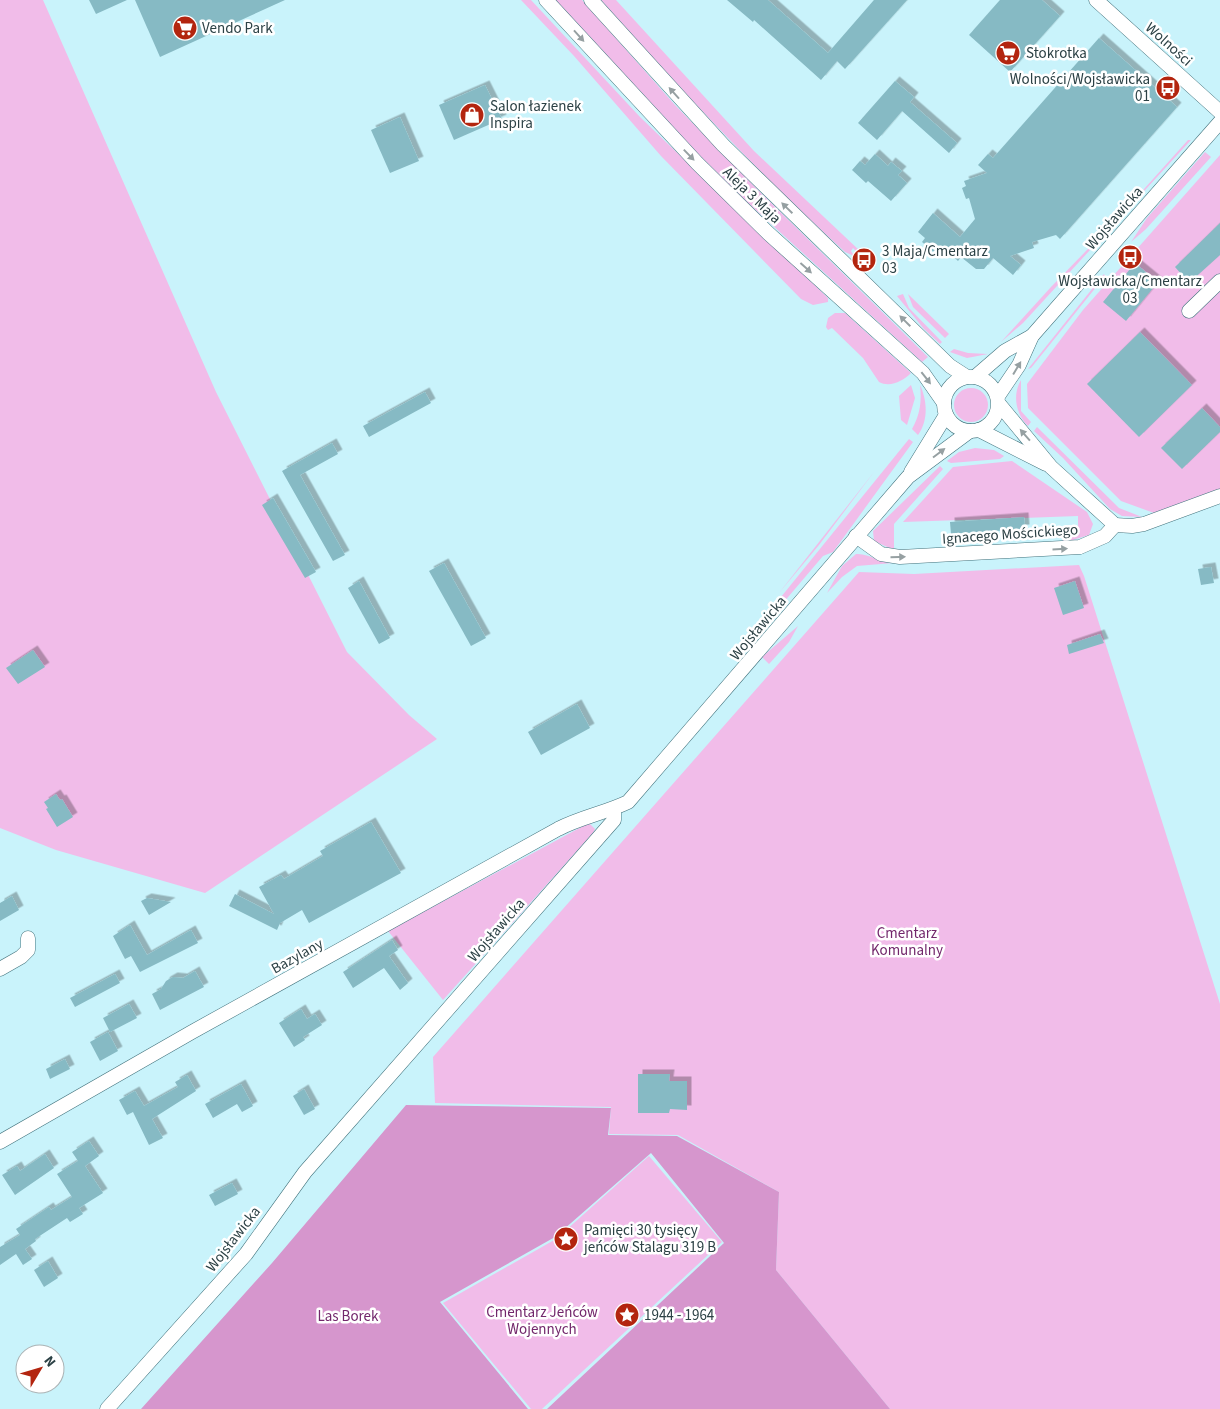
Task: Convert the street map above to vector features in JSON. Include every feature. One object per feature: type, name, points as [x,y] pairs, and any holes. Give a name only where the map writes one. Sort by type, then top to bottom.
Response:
[{"type":"street","name":"Aleja 3 Maja","points":[[546,0],[697,163],[768,233],[923,373],[945,409]]},
{"type":"street","name":"Aleja 3 Maja","points":[[591,0],[723,145],[950,366],[971,377]]},
{"type":"street","name":"Wolności","points":[[1096,0],[1220,112]]},
{"type":"street","name":"Wojsławicka","points":[[998,400],[1019,365],[1032,336],[1220,122]]},
{"type":"street","points":[[1189,311],[1220,281]]},
{"type":"street","name":"Wojsławicka","points":[[971,377],[1005,351],[1032,336]]},
{"type":"street","points":[[1051,467],[974,431],[960,429],[952,423],[945,409],[951,386],[971,377],[985,380],[993,387],[998,400],[1051,467],[1115,525],[1132,526],[1144,524],[1220,496]]},
{"type":"street","points":[[974,431],[993,421],[998,400]]},
{"type":"street","name":"Wojsławicka","points":[[107,1409],[246,1254],[304,1172],[614,820],[614,809],[628,802],[644,785],[908,477],[945,409]]},
{"type":"street","name":"Wojsławicka","points":[[908,477],[974,431]]},
{"type":"street","name":"Ignacego Mościckiego","points":[[856,536],[881,554],[900,557],[1080,547],[1105,536],[1115,525]]},
{"type":"street","name":"Bazylany","points":[[0,1142],[192,1032],[558,829],[585,817],[614,809]]},
{"type":"street","points":[[0,969],[21,957],[28,950],[28,938]]},
{"type":"green space","points":[[0,0],[43,0],[216,392],[347,652],[409,715],[437,739],[205,893],[56,850],[0,828]]},
{"type":"green space","points":[[521,0],[531,0],[640,117],[828,298],[828,302],[813,305],[801,299],[661,156],[574,56]]},
{"type":"green space","points":[[552,0],[582,0],[675,105],[757,189],[928,357],[922,362],[746,201],[685,141]]},
{"type":"green space","points":[[601,0],[616,0],[754,151],[860,251],[858,253],[853,248],[851,251],[854,256],[845,252],[781,192],[690,98]]},
{"type":"green space","points":[[1188,140],[1191,140],[1023,323],[1001,342],[1118,218]]},
{"type":"green space","points":[[1205,152],[1211,157],[1146,229],[1131,242],[1147,218]]},
{"type":"green space","points":[[1220,155],[1220,489],[1154,513],[1121,501],[1028,408],[1027,384],[1083,310]]},
{"type":"green space","points":[[1104,274],[1105,276],[1031,368],[1028,369]]},
{"type":"green space","points":[[903,294],[909,308],[942,342],[940,344],[924,329],[897,296]]},
{"type":"green space","points":[[908,294],[949,334],[945,338],[913,307]]},
{"type":"green space","points":[[835,313],[845,313],[911,373],[896,383],[883,384],[879,382],[863,358],[832,328],[828,330],[826,327],[828,318]]},
{"type":"green space","points":[[954,349],[968,353],[988,354],[967,358],[950,352]]},
{"type":"green space","points":[[1021,380],[1021,411],[1031,422],[1028,426],[1018,410],[1016,398]]},
{"type":"green space","points":[[911,385],[915,398],[907,425],[901,420],[899,396]]},
{"type":"green space","points":[[920,385],[926,410],[924,423],[918,435],[912,429],[920,408]]},
{"type":"green space","points":[[971,388],[983,393],[988,405],[983,417],[971,422],[959,417],[954,405],[959,393]]},
{"type":"green space","points":[[1037,427],[1119,508],[1142,517],[1122,516],[1110,509],[1063,458],[1034,431]]},
{"type":"green space","points":[[909,439],[913,442],[833,552],[823,556],[766,623],[739,667],[781,597]]},
{"type":"green space","points":[[975,448],[994,450],[1004,456],[1000,459],[951,463],[947,461],[959,452]]},
{"type":"green space","points":[[1012,461],[1087,512],[1093,524],[1089,535],[1063,543],[1061,528],[1078,528],[1078,516],[903,522],[953,467]]},
{"type":"green space","points":[[940,466],[943,469],[894,524],[894,550],[874,541],[873,531]]},
{"type":"green space","points":[[874,472],[819,545],[779,593]]},
{"type":"green space","points":[[856,554],[893,563],[857,566],[842,577],[827,593],[842,566]]},
{"type":"green space","name":"Cmentarz Komunalny","points":[[1079,565],[1220,1004],[1220,1409],[890,1409],[776,1270],[779,1192],[678,1135],[609,1134],[611,1107],[435,1103],[433,1057],[859,572],[914,574]]},
{"type":"green space","points":[[798,626],[789,642],[769,664],[762,657]]},
{"type":"green space","points":[[590,824],[595,829],[593,833],[443,1000],[388,931]]},
{"type":"green space","name":"Las Borek","points":[[406,1105],[611,1108],[608,1135],[677,1136],[779,1192],[776,1270],[890,1409],[547,1409],[724,1243],[651,1153],[555,1237],[440,1302],[528,1409],[141,1409],[272,1263]]},
{"type":"green space","name":"Cmentarz Jeńców Wojennych","points":[[649,1156],[722,1242],[542,1409],[531,1409],[443,1303],[556,1239]]},
{"type":"building","points":[[89,0],[127,0],[96,14]]},
{"type":"building","name":"Vendo Park","points":[[135,0],[285,0],[160,57]]},
{"type":"building","points":[[727,0],[768,0],[828,53],[874,0],[907,0],[845,69],[837,61],[821,80],[754,20],[753,22]]},
{"type":"building","name":"Stokrotka","points":[[1000,0],[1042,0],[1060,16],[1010,72],[969,35]]},
{"type":"building","points":[[1099,38],[1177,107],[1060,239],[1056,235],[1032,242],[1034,248],[1010,256],[1021,265],[1013,275],[993,258],[984,269],[976,269],[961,257],[958,261],[951,254],[948,258],[940,252],[937,255],[922,242],[925,238],[918,232],[933,213],[960,237],[975,219],[969,198],[966,199],[962,188],[966,186],[964,181],[987,173],[978,165],[988,154],[993,158]]},
{"type":"building","points":[[895,81],[914,97],[910,102],[957,143],[949,153],[902,111],[877,140],[858,123]]},
{"type":"building","name":"Salon łazienek Inspira","points":[[485,85],[502,119],[454,140],[439,105]]},
{"type":"building","points":[[400,117],[419,161],[390,173],[371,130]]},
{"type":"building","points":[[875,154],[888,166],[891,162],[902,171],[898,175],[907,183],[891,201],[852,170],[860,161],[865,165]]},
{"type":"building","points":[[1220,223],[1220,255],[1189,283],[1175,267]]},
{"type":"building","points":[[1135,263],[1158,282],[1126,321],[1103,302]]},
{"type":"building","points":[[1140,332],[1192,385],[1139,437],[1087,384]]},
{"type":"building","points":[[425,392],[431,403],[369,437],[363,426]]},
{"type":"building","points":[[1202,408],[1220,427],[1220,432],[1182,469],[1161,448]]},
{"type":"building","points":[[332,443],[338,454],[300,475],[345,555],[333,561],[282,471]]},
{"type":"building","points":[[273,498],[316,572],[305,578],[262,505]]},
{"type":"building","points":[[1024,517],[1025,529],[951,534],[950,522]]},
{"type":"building","points":[[444,563],[486,638],[471,646],[429,571]]},
{"type":"building","points":[[1211,567],[1214,583],[1201,585],[1198,569]]},
{"type":"building","points":[[359,581],[390,638],[379,644],[348,588]]},
{"type":"building","points":[[1075,581],[1084,608],[1063,615],[1054,588]]},
{"type":"building","points":[[1100,634],[1104,643],[1069,654],[1067,645]]},
{"type":"building","points":[[33,650],[45,667],[18,684],[6,668]]},
{"type":"building","points":[[577,704],[590,728],[541,755],[528,732]]},
{"type":"building","points":[[56,794],[60,800],[62,799],[73,817],[57,827],[44,802]]},
{"type":"building","points":[[371,822],[401,873],[309,923],[302,910],[280,923],[277,930],[229,906],[235,894],[274,914],[259,887],[281,875],[284,879],[323,856],[320,851]]},
{"type":"building","points":[[12,896],[19,910],[0,921],[0,903]]},
{"type":"building","points":[[147,898],[171,902],[149,915],[141,901]]},
{"type":"building","points":[[130,925],[147,955],[191,930],[198,943],[140,972],[131,956],[125,959],[113,936]]},
{"type":"building","points":[[392,940],[398,950],[389,956],[408,983],[400,990],[384,968],[353,988],[343,972]]},
{"type":"building","points":[[195,971],[204,987],[160,1010],[152,994],[161,989],[166,981],[173,977],[183,978]]},
{"type":"building","points":[[115,974],[120,983],[75,1007],[70,998]]},
{"type":"building","points":[[129,1004],[137,1018],[110,1032],[103,1018]]},
{"type":"building","points":[[301,1009],[307,1019],[315,1014],[322,1025],[303,1037],[305,1040],[294,1047],[279,1023]]},
{"type":"building","points":[[108,1032],[118,1051],[100,1061],[90,1042]]},
{"type":"building","points":[[65,1059],[70,1069],[50,1079],[46,1069]]},
{"type":"building","points":[[638,1074],[670,1074],[669,1081],[687,1081],[687,1110],[670,1109],[669,1113],[638,1113]]},
{"type":"building","points":[[187,1075],[196,1091],[152,1119],[163,1138],[149,1145],[133,1112],[127,1115],[119,1100],[135,1091],[144,1106],[178,1087],[175,1082]]},
{"type":"building","points":[[241,1084],[253,1106],[242,1112],[237,1104],[213,1118],[205,1104]]},
{"type":"building","points":[[304,1089],[315,1109],[304,1115],[293,1096]]},
{"type":"building","points":[[89,1141],[99,1156],[85,1166],[103,1193],[79,1208],[83,1214],[70,1222],[67,1218],[35,1239],[36,1241],[25,1249],[32,1259],[23,1265],[16,1254],[0,1265],[0,1247],[20,1235],[16,1229],[49,1207],[51,1210],[72,1197],[57,1174],[78,1161],[72,1152]]},
{"type":"building","points":[[45,1154],[54,1168],[15,1195],[2,1175],[17,1166],[20,1171]]},
{"type":"building","points":[[232,1183],[238,1194],[215,1206],[209,1195]]},
{"type":"building","points":[[48,1261],[58,1278],[44,1287],[34,1270]]},
{"type":"place","name":"Vendo Park","points":[[185,28]]},
{"type":"place","name":"Stokrotka","points":[[1008,53]]},
{"type":"place","name":"Wolności/Wojsławicka 01","points":[[1168,88]]},
{"type":"place","name":"Salon łazienek Inspira","points":[[472,115]]},
{"type":"place","name":"Wojsławicka/Cmentarz 03","points":[[1130,257]]},
{"type":"place","name":"3 Maja/Cmentarz 03","points":[[864,260]]},
{"type":"place","name":"Pamięci 30 tysięcy jeńców Stalagu 319 B","points":[[566,1239]]},
{"type":"place","name":"1944 - 1964","points":[[627,1315]]}]
